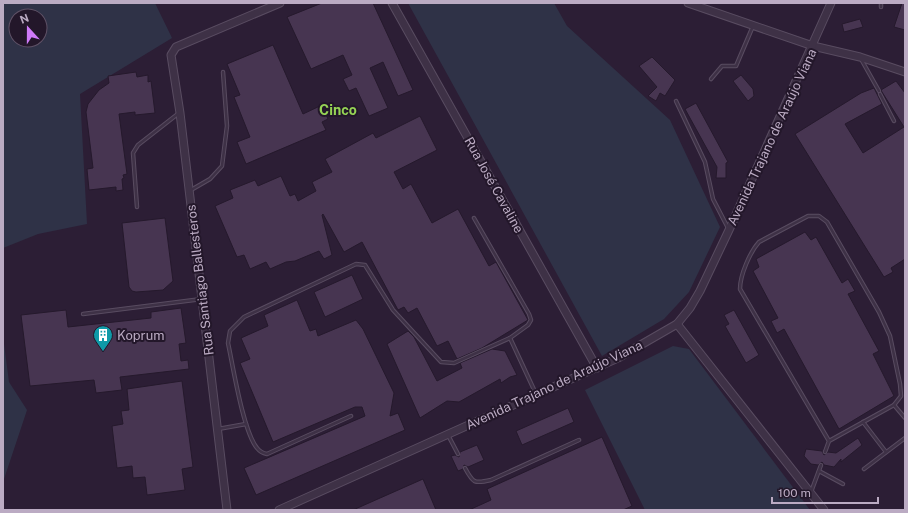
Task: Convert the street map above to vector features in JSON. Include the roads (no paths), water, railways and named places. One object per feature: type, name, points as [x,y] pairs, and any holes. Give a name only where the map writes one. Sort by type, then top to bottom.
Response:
[{"type":"street","name":"Rua Santiago Ballesteros","points":[[227,510],[180,113],[171,55],[172,51],[176,47],[280,3]]},
{"type":"street","name":"Rua José Cavaline","points":[[392,3],[597,368]]},
{"type":"street","points":[[688,3],[697,4],[813,46],[860,57],[905,72]]},
{"type":"street","name":"Avenida Trajano de Araújo Viana","points":[[279,510],[597,368],[618,358],[677,324],[690,308],[700,291],[832,3]]},
{"type":"street","points":[[677,324],[824,510]]},
{"type":"lane","points":[[711,80],[722,66],[736,66],[753,25]]},
{"type":"lane","points":[[860,57],[894,121]]},
{"type":"lane","points":[[189,191],[210,179],[222,166],[227,126],[223,72]]},
{"type":"lane","points":[[676,101],[705,162],[713,199],[729,230]]},
{"type":"lane","points":[[137,207],[133,153],[138,145],[180,113]]},
{"type":"lane","points":[[825,452],[829,441],[894,405],[901,396],[890,336],[879,312],[827,222],[819,216],[808,216],[759,242],[755,247],[740,282],[740,289],[829,441]]},
{"type":"lane","points":[[351,416],[267,454],[262,453],[256,447],[246,424],[228,343],[230,331],[244,317],[356,264],[365,264],[393,310],[442,362],[454,364],[510,338],[528,325],[531,320],[474,218]]},
{"type":"lane","points":[[83,314],[202,299]]},
{"type":"lane","points":[[510,338],[536,395]]},
{"type":"lane","points":[[894,405],[905,418]]},
{"type":"lane","points":[[863,422],[886,452]]},
{"type":"lane","points":[[217,429],[246,424]]},
{"type":"lane","points":[[448,434],[458,454]]},
{"type":"lane","points":[[864,469],[905,438]]},
{"type":"lane","points":[[465,468],[472,480],[478,484],[491,480],[579,440]]},
{"type":"lane","points":[[811,493],[821,465]]},
{"type":"lane","points":[[819,471],[843,484]]},
{"type":"place","name":"Koprum","points":[[103,352]]},
{"type":"district","name":"Cinco","points":[[338,110]]}]
